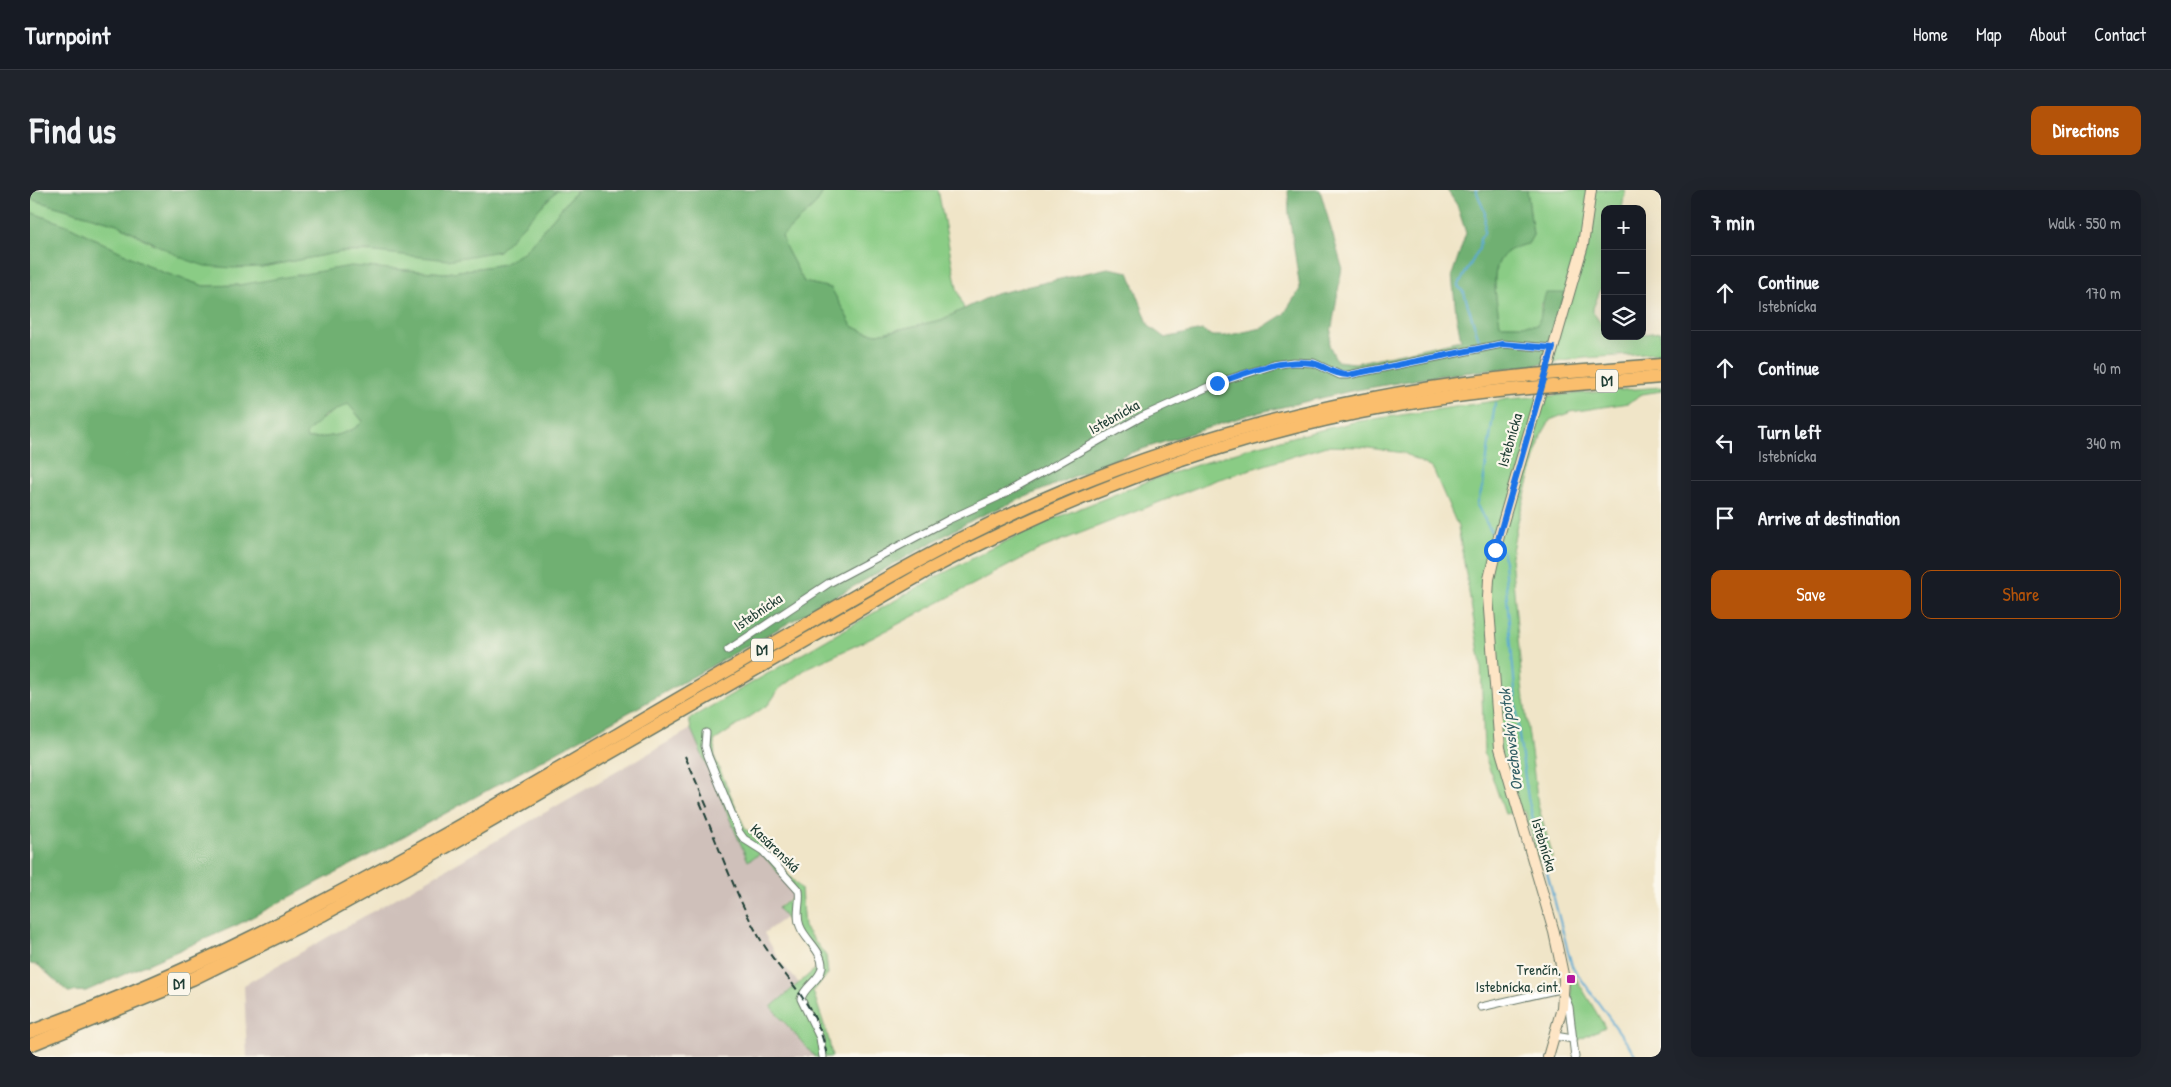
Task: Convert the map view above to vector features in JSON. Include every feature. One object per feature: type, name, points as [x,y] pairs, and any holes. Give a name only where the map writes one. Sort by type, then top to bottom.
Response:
[{"type":"highway","name":"D1","points":[[30,1045],[192,979],[324,914],[451,844],[917,576],[1067,502],[1174,462],[1217,448],[1306,424],[1432,399],[1529,388],[1558,373],[1661,365]]},
{"type":"highway","name":"D1","points":[[30,1032],[187,968],[315,906],[870,588],[965,536],[1063,491],[1164,452],[1276,418],[1412,390],[1543,381],[1661,377]]},
{"type":"street","name":"Istebnícka","points":[[1548,1057],[1555,1036],[1564,990],[1562,965],[1500,748],[1488,619],[1489,579],[1495,550],[1583,245],[1591,190]]},
{"type":"street","name":"Istebnícka","points":[[728,650],[829,583],[950,519],[998,498],[1141,417],[1217,383],[1274,365],[1293,362],[1314,363],[1333,372],[1348,375],[1502,344],[1553,348]]},
{"type":"street","name":"Kasárenská","points":[[706,733],[705,746],[708,756],[739,832],[744,839],[762,851],[799,891],[799,924],[803,934],[820,957],[822,965],[820,974],[811,983],[801,999],[820,1038],[823,1057]]},
{"type":"street","points":[[1481,1007],[1564,990],[1575,1057]]},
{"type":"street","points":[[1555,1036],[1573,1039]]},
{"type":"shaded area","points":[[691,729],[748,860],[761,853],[797,893],[778,907],[785,918],[764,933],[781,963],[799,983],[771,1007],[815,1057],[247,1057],[244,985]]},
{"type":"green space","points":[[30,190],[557,190],[499,251],[448,260],[366,251],[341,252],[262,267],[233,268],[205,266],[184,259],[117,224],[30,199]]},
{"type":"green space","points":[[557,190],[577,190],[525,251],[505,264],[446,273],[396,269],[238,285],[204,286],[159,271],[69,226],[30,212],[30,199],[117,224],[153,244],[262,267],[340,252],[499,251]]},
{"type":"green space","points":[[577,190],[824,190],[817,203],[782,236],[786,248],[804,282],[831,288],[852,326],[865,332],[878,334],[941,320],[995,294],[1108,268],[1129,272],[1149,326],[1165,338],[1202,330],[1213,336],[1225,336],[1262,328],[1284,314],[1300,289],[1289,214],[1288,190],[1320,190],[1342,267],[1329,345],[1337,361],[1355,363],[1461,340],[1452,275],[1466,233],[1457,205],[1447,190],[1527,190],[1533,235],[1528,244],[1513,248],[1504,255],[1498,264],[1495,275],[1500,325],[1537,325],[1546,293],[1565,293],[1543,364],[1437,376],[1351,391],[1248,415],[1127,454],[976,518],[644,704],[366,857],[237,925],[86,991],[68,992],[38,965],[30,964],[30,212],[69,226],[159,271],[204,286],[239,285],[351,266],[446,273],[504,264],[525,251]],"holes":[[[348,404],[363,421],[358,426],[344,433],[307,439],[306,434],[324,416]]]},
{"type":"green space","points":[[824,190],[938,190],[957,288],[964,309],[941,320],[878,334],[865,332],[852,326],[831,288],[804,282],[786,248],[782,236],[817,203]]},
{"type":"green space","points":[[1527,190],[1625,190],[1623,205],[1601,205],[1601,288],[1592,311],[1601,323],[1601,340],[1646,340],[1646,334],[1661,332],[1661,353],[1584,358],[1543,364],[1564,294],[1541,303],[1541,317],[1537,325],[1500,325],[1495,287],[1495,275],[1498,264],[1504,255],[1513,248],[1528,244],[1533,235]]},
{"type":"green space","points":[[1661,387],[1661,391],[1642,394],[1628,403],[1571,412],[1550,420],[1541,436],[1517,525],[1511,556],[1522,684],[1538,805],[1553,857],[1539,861],[1525,811],[1505,814],[1484,753],[1481,664],[1458,527],[1433,469],[1404,453],[1362,447],[1326,446],[1216,480],[1040,549],[872,638],[807,668],[779,689],[769,704],[714,741],[715,759],[745,828],[801,889],[804,927],[826,956],[828,974],[813,991],[829,1040],[832,1057],[815,1057],[771,1007],[820,965],[778,908],[797,894],[761,853],[748,861],[691,729],[689,719],[936,577],[1038,525],[1151,480],[1255,446],[1354,422],[1508,399]]},
{"type":"green space","points":[[348,403],[363,422],[344,433],[307,439],[305,434],[315,425]]},
{"type":"green space","points":[[1576,978],[1605,1027],[1577,1041],[1570,980]]},
{"type":"waterway","name":"Orechovský potok","points":[[1476,190],[1485,213],[1484,234],[1480,239],[1479,249],[1458,286],[1464,293],[1481,346]]},
{"type":"waterway","name":"Orechovský potok","points":[[1494,537],[1477,505],[1483,485],[1495,403]]},
{"type":"waterway","name":"Orechovský potok","points":[[1500,548],[1503,552],[1519,736],[1528,798],[1572,966],[1637,1057]]},
{"type":"railway","points":[[685,756],[708,809]]},
{"type":"railway","points":[[700,802],[750,920],[768,951],[808,1005],[816,1020],[827,1057]]},
{"type":"place","name":"Trenčín, Istebnícka, cint.","points":[[1571,979]]},
{"type":"route","points":[[1217,383],[1274,365],[1293,362],[1314,363],[1340,375],[1348,375],[1502,344],[1553,348],[1495,550]]}]
